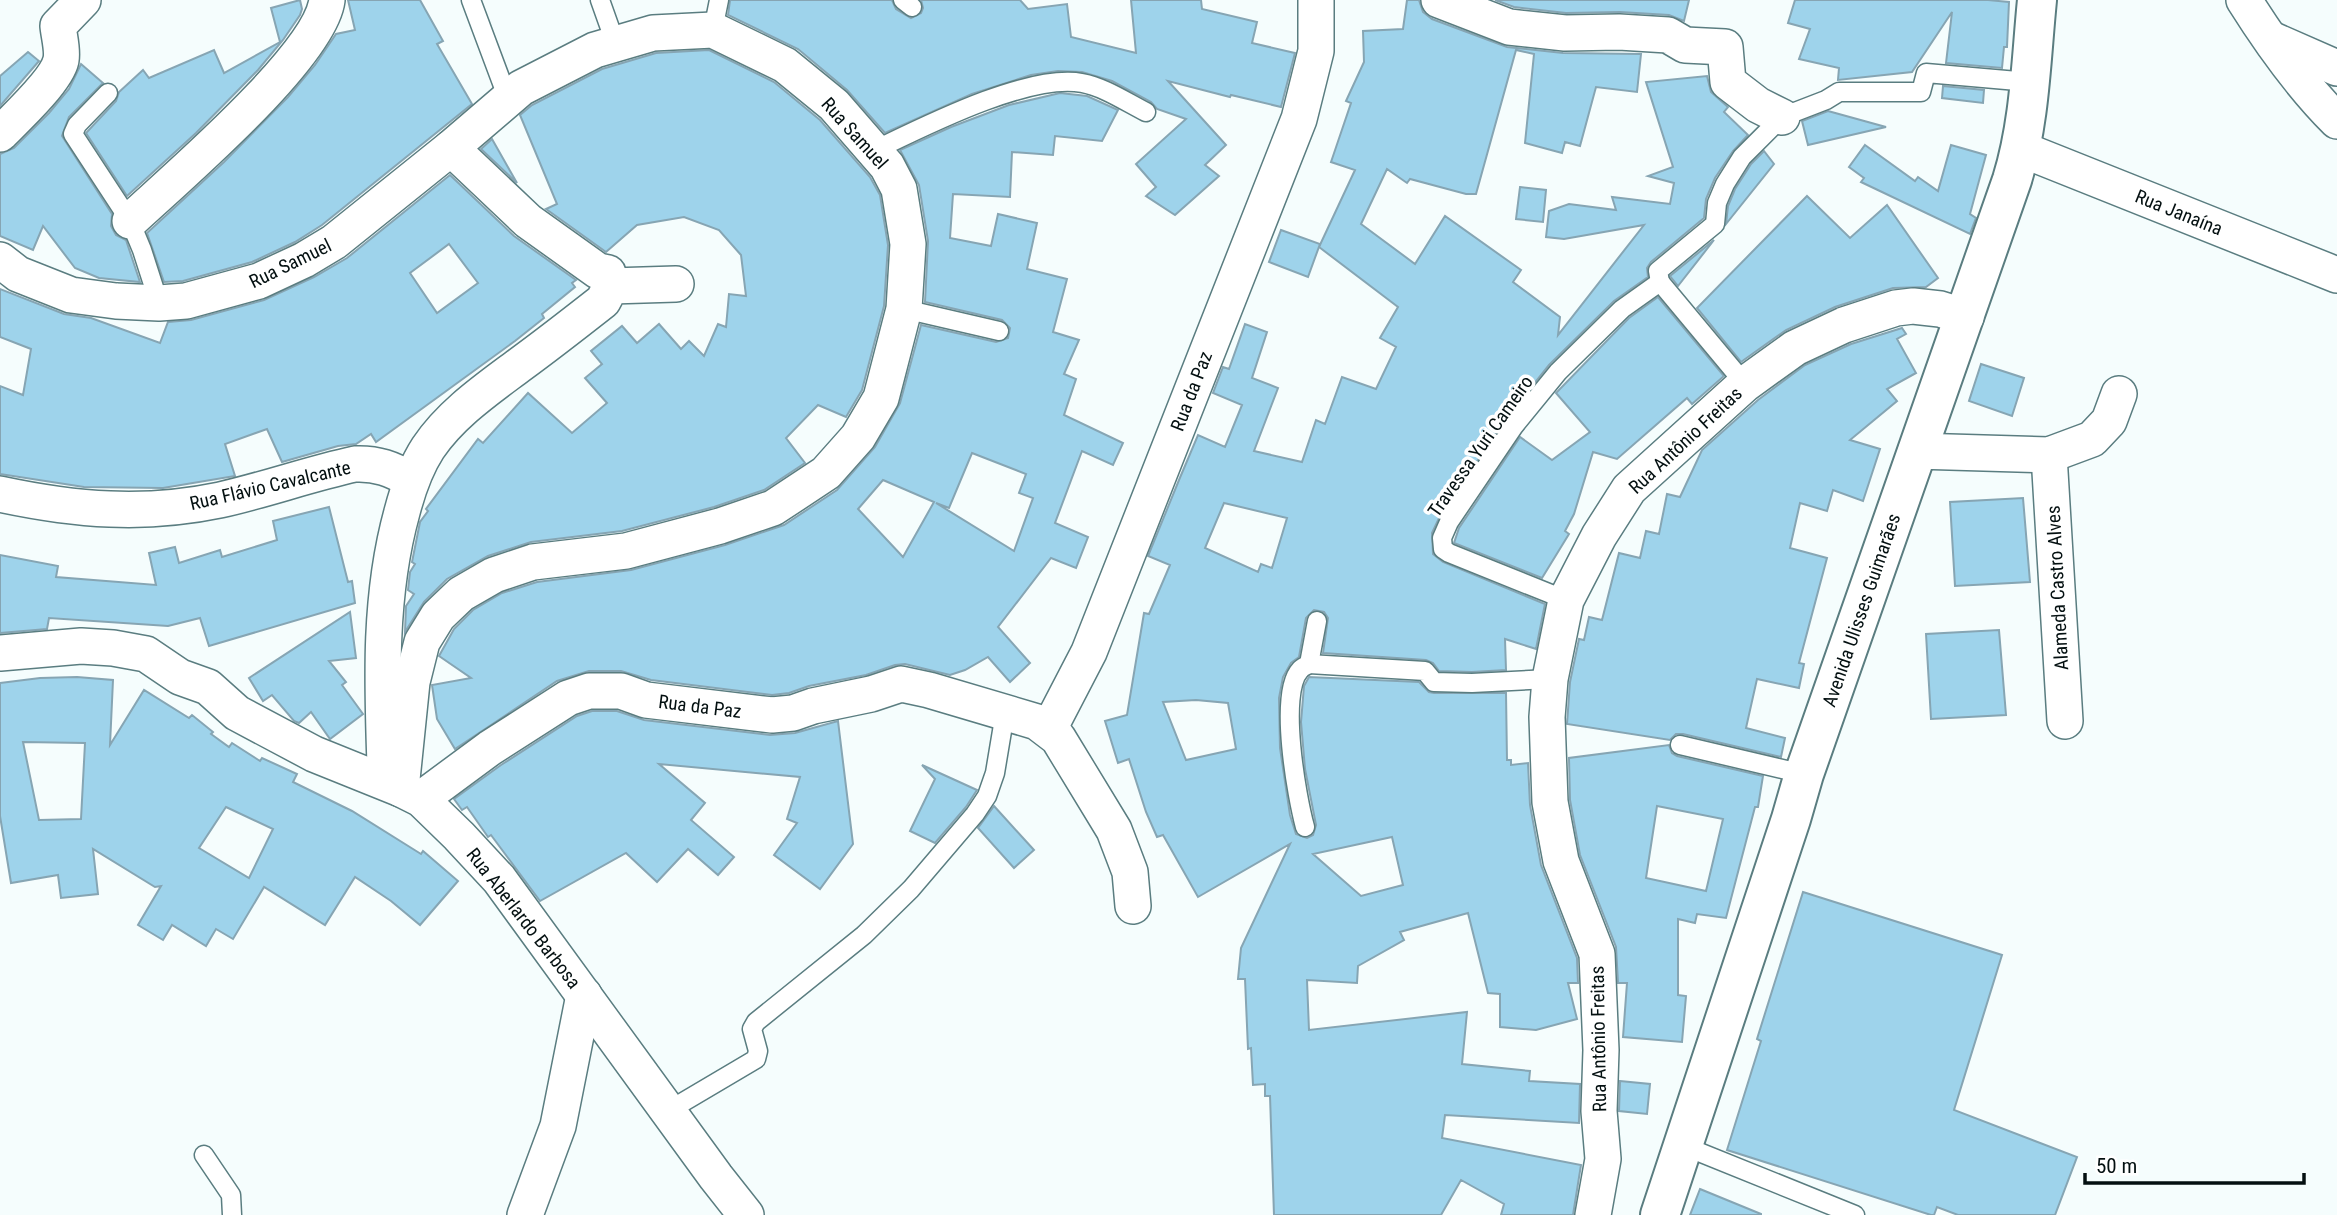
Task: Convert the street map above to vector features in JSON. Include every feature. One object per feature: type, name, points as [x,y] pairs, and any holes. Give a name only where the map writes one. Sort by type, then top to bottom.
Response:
[{"type":"main road","name":"Avenida Ulisses Guimarães","points":[[1660,1215],[1804,774],[1916,451],[1966,317],[2021,149],[2037,0]]},
{"type":"street","points":[[0,134],[22,113],[48,81],[61,60],[58,26],[83,0]]},
{"type":"street","points":[[130,221],[263,94],[315,32],[325,12],[327,0]]},
{"type":"street","name":"Rua da Paz","points":[[403,790],[490,748],[568,698],[589,691],[621,691],[646,699],[772,715],[793,713],[813,705],[871,694],[901,684],[1023,717],[1049,729],[1089,652],[1299,119],[1316,51],[1316,0]]},
{"type":"street","points":[[1439,0],[1509,27],[1565,33],[1668,35],[1685,45],[1725,47],[1728,82],[1758,105],[1782,117]]},
{"type":"street","points":[[2244,0],[2268,38],[2318,102],[2337,121]]},
{"type":"street","name":"Rua Samuel","points":[[0,260],[18,274],[71,295],[116,301],[186,301],[259,281],[304,260],[334,242],[452,148],[521,88],[596,50],[716,15],[834,105],[887,166],[899,189],[908,244],[904,309],[881,398],[858,437],[827,473],[774,508],[720,526],[626,551],[533,562],[461,594],[438,616],[422,642],[412,682],[403,790]]},
{"type":"street","points":[[2268,38],[2337,68]]},
{"type":"street","points":[[403,790],[383,646],[394,541],[411,480],[428,447],[450,422],[473,400],[603,301],[611,286],[608,273],[598,271],[527,221],[452,148]]},
{"type":"street","name":"Rua Janaína","points":[[2021,149],[2337,275]]},
{"type":"street","points":[[611,286],[676,284]]},
{"type":"street","name":"Rua Antônio Freitas","points":[[1593,1215],[1603,1159],[1599,1111],[1601,1060],[1597,954],[1561,861],[1550,802],[1547,717],[1550,679],[1566,600],[1599,536],[1629,489],[1745,384],[1795,348],[1844,325],[1896,308],[1913,306],[1940,309],[1966,317]]},
{"type":"street","points":[[1916,451],[2049,455],[2092,439],[2109,421],[2119,394]]},
{"type":"street","name":"Alameda Castro Alves","points":[[2049,455],[2065,721]]},
{"type":"street","name":"Rua Flávio Cavalcante","points":[[0,494],[93,510],[132,510],[219,500],[355,464],[373,463],[392,469],[411,480]]},
{"type":"street","name":"Rua Aberlardo Barbosa","points":[[0,653],[82,646],[146,654],[180,677],[208,687],[237,713],[314,754],[403,790],[459,836],[499,879],[746,1215]]},
{"type":"street","points":[[1049,729],[1067,751],[1114,830],[1130,872],[1133,906]]},
{"type":"street","points":[[525,1215],[558,1126],[584,995]]},
{"type":"street","points":[[710,1215],[716,1177]]},
{"type":"lane","points":[[471,0],[508,99]]},
{"type":"lane","points":[[600,0],[616,45]]},
{"type":"lane","points":[[1745,384],[1660,282],[1658,271],[1715,224],[1717,203],[1742,157],[1782,117],[1839,92],[1921,92],[1926,73],[2029,82]]},
{"type":"lane","points":[[873,151],[986,101],[1055,80],[1084,83],[1146,112]]},
{"type":"lane","points":[[108,93],[77,125],[73,134],[130,221],[159,303]]},
{"type":"lane","name":"Travessa Yuri Cameiro","points":[[1566,600],[1449,553],[1443,549],[1442,538],[1449,522],[1514,426],[1558,372],[1622,309],[1660,282]]},
{"type":"lane","points":[[904,309],[999,331]]},
{"type":"lane","points":[[1309,664],[1317,621]]},
{"type":"lane","points":[[1305,827],[1297,791],[1290,718],[1298,671],[1309,664],[1425,671],[1434,682],[1550,679]]},
{"type":"lane","points":[[668,1111],[756,1059],[758,1051],[752,1029],[756,1022],[864,935],[911,889],[959,833],[987,796],[995,773],[1005,713]]},
{"type":"lane","points":[[1680,745],[1804,774]]},
{"type":"lane","points":[[1684,1146],[1855,1215]]},
{"type":"lane","points":[[204,1155],[231,1195],[232,1215]]},
{"type":"building","points":[[300,0],[300,15],[283,40],[258,70],[196,133],[127,196],[86,133],[116,101],[119,92],[143,70],[149,78],[214,50],[224,73],[280,42],[271,8]]},
{"type":"building","points":[[348,0],[420,0],[443,41],[437,44],[472,104],[322,225],[295,242],[252,262],[183,281],[164,282],[147,233],[224,162],[288,97],[336,34],[355,30]]},
{"type":"building","points":[[730,0],[892,0],[896,9],[911,18],[921,13],[921,0],[1020,0],[1028,9],[1067,4],[1071,37],[1136,53],[1131,0],[1201,0],[1202,9],[1257,22],[1252,43],[1295,53],[1281,107],[1168,81],[1226,145],[1205,165],[1219,176],[1175,215],[1146,196],[1156,187],[1136,164],[1186,119],[1157,109],[1151,102],[1112,81],[1082,72],[1058,71],[1031,75],[972,94],[885,133],[847,90],[798,49],[728,15]]},
{"type":"building","points":[[1407,0],[1419,0],[1423,12],[1432,19],[1507,47],[1563,53],[1641,54],[1637,92],[1596,87],[1580,146],[1565,142],[1562,153],[1525,143],[1534,54],[1516,50],[1476,194],[1466,194],[1410,179],[1407,183],[1387,169],[1361,224],[1415,264],[1445,216],[1521,270],[1513,282],[1560,317],[1558,335],[1644,225],[1564,239],[1546,237],[1549,211],[1569,204],[1616,210],[1612,197],[1670,204],[1674,183],[1648,176],[1673,167],[1646,82],[1707,76],[1711,92],[1728,107],[1724,112],[1748,135],[1733,151],[1715,178],[1706,199],[1704,218],[1651,262],[1647,268],[1648,277],[1614,301],[1549,365],[1505,420],[1440,516],[1432,533],[1433,554],[1443,562],[1545,604],[1536,649],[1505,639],[1506,670],[1472,672],[1439,671],[1433,663],[1426,660],[1323,653],[1328,618],[1324,612],[1314,610],[1306,618],[1299,657],[1291,663],[1283,677],[1279,698],[1280,748],[1290,815],[1296,834],[1307,838],[1313,835],[1316,825],[1305,769],[1301,722],[1304,686],[1309,677],[1419,682],[1429,692],[1434,693],[1506,693],[1507,760],[1511,760],[1511,765],[1528,763],[1530,805],[1541,865],[1577,958],[1578,983],[1568,983],[1577,1019],[1536,1030],[1500,1027],[1500,994],[1488,993],[1468,913],[1400,932],[1404,940],[1358,966],[1357,983],[1307,980],[1309,1030],[1467,1012],[1462,1064],[1530,1071],[1529,1081],[1580,1084],[1579,1123],[1445,1115],[1442,1138],[1581,1165],[1573,1215],[1501,1215],[1504,1204],[1461,1180],[1441,1215],[1274,1215],[1270,1096],[1265,1096],[1265,1084],[1253,1085],[1251,1048],[1248,1049],[1245,979],[1238,979],[1241,948],[1290,844],[1198,897],[1163,835],[1157,837],[1129,759],[1118,763],[1105,721],[1127,715],[1144,613],[1149,614],[1170,565],[1148,556],[1198,435],[1225,447],[1242,405],[1213,393],[1223,367],[1229,369],[1245,324],[1267,332],[1252,378],[1278,388],[1254,451],[1302,462],[1316,420],[1325,424],[1342,377],[1376,389],[1396,347],[1380,338],[1398,307],[1319,247],[1355,170],[1331,162],[1351,103],[1346,101],[1364,62],[1363,31],[1403,29]],"holes":[[[1224,503],[1287,518],[1272,568],[1261,564],[1258,572],[1205,548]],[[1196,700],[1228,703],[1236,749],[1186,760],[1163,702]],[[1392,837],[1403,885],[1361,896],[1313,854]]]},
{"type":"building","points":[[1495,0],[1689,0],[1684,21],[1669,15],[1566,13],[1514,7]]},
{"type":"building","points":[[1795,0],[2009,2],[2007,47],[2004,47],[2002,68],[1946,63],[1952,12],[1912,72],[1838,80],[1839,68],[1799,59],[1810,29],[1788,23]]},
{"type":"building","points":[[709,50],[774,82],[820,120],[870,177],[880,195],[888,245],[884,306],[862,390],[846,417],[818,405],[786,438],[805,463],[764,490],[714,507],[622,531],[531,542],[488,556],[447,579],[424,602],[405,632],[406,606],[414,594],[408,590],[410,572],[415,564],[412,562],[420,522],[428,511],[426,509],[478,439],[483,443],[528,393],[572,433],[607,403],[585,378],[602,364],[591,351],[622,326],[637,343],[659,324],[681,349],[689,341],[704,356],[718,324],[726,327],[729,294],[746,296],[741,255],[719,230],[684,217],[637,225],[606,252],[546,209],[557,204],[520,115],[532,105],[602,69],[656,53]]},
{"type":"building","points":[[28,52],[39,61],[0,106],[0,76]]},
{"type":"building","points":[[81,64],[103,83],[69,117],[62,136],[112,214],[111,226],[116,235],[126,240],[140,282],[99,278],[75,268],[43,226],[33,250],[0,236],[0,154],[14,148],[49,113],[69,89]]},
{"type":"building","points":[[1943,86],[1984,90],[1983,103],[1942,98]]},
{"type":"building","points":[[1060,93],[1087,96],[1118,110],[1102,141],[1055,136],[1053,155],[1012,152],[1010,197],[953,194],[950,238],[991,246],[998,214],[1037,223],[1027,269],[1067,279],[1053,332],[1079,340],[1064,374],[1076,379],[1064,415],[1123,443],[1113,465],[1082,451],[1055,523],[1088,537],[1076,568],[1051,558],[998,627],[1030,663],[1010,682],[988,657],[950,675],[905,664],[895,665],[866,675],[772,695],[651,680],[621,671],[589,671],[557,681],[455,749],[437,719],[432,685],[471,678],[439,656],[454,629],[473,610],[502,593],[537,582],[631,570],[725,545],[784,525],[837,490],[875,447],[900,403],[921,325],[996,342],[1008,338],[1010,328],[1002,320],[925,302],[928,241],[919,185],[900,150],[1009,105]],"holes":[[[972,453],[1026,474],[1019,493],[1033,498],[1014,551],[936,503],[949,508]],[[883,480],[934,502],[903,557],[858,509]]]},
{"type":"building","points":[[1828,111],[1886,127],[1808,145],[1802,121]]},
{"type":"building","points":[[492,139],[517,183],[481,149]]},
{"type":"building","points":[[1865,145],[1915,181],[1918,177],[1938,191],[1951,145],[1986,155],[1970,214],[1976,218],[1970,234],[1861,182],[1864,178],[1849,167]]},
{"type":"building","points":[[1764,151],[1774,164],[1726,224],[1728,206],[1735,189],[1751,164]]},
{"type":"building","points":[[450,175],[514,236],[576,280],[572,283],[575,287],[542,314],[544,318],[376,442],[371,434],[356,444],[338,446],[282,462],[267,429],[225,444],[235,476],[163,488],[84,487],[0,474],[0,386],[23,395],[31,349],[0,337],[0,289],[64,314],[91,318],[160,343],[168,322],[191,320],[264,300],[347,258]],"holes":[[[449,244],[478,283],[437,313],[410,273]]]},
{"type":"building","points":[[1520,187],[1546,190],[1543,222],[1516,219]]},
{"type":"building","points":[[1807,196],[1850,238],[1887,205],[1938,278],[1926,287],[1893,288],[1835,307],[1786,330],[1741,362],[1697,308]]},
{"type":"building","points":[[1281,230],[1320,244],[1308,277],[1269,262]]},
{"type":"building","points":[[1714,240],[1678,286],[1670,276]]},
{"type":"building","points":[[1658,297],[1724,376],[1692,404],[1687,398],[1617,459],[1593,452],[1574,514],[1565,531],[1569,534],[1542,578],[1454,543],[1459,528],[1520,437],[1552,460],[1590,432],[1556,393],[1629,318]]},
{"type":"building","points":[[1902,328],[1906,334],[1897,339],[1916,373],[1887,389],[1897,401],[1850,440],[1880,449],[1863,501],[1833,490],[1827,511],[1800,503],[1790,548],[1827,558],[1799,663],[1804,664],[1799,688],[1757,679],[1746,728],[1785,738],[1781,757],[1683,734],[1676,734],[1670,740],[1567,724],[1570,682],[1579,639],[1584,640],[1589,617],[1602,620],[1619,553],[1640,558],[1646,531],[1659,534],[1667,494],[1680,497],[1702,450],[1758,400],[1805,365],[1851,344]]},
{"type":"building","points":[[1981,364],[2024,378],[2012,416],[1969,401]]},
{"type":"building","points":[[2023,498],[2030,582],[1955,586],[1950,502]]},
{"type":"building","points":[[329,507],[348,582],[352,581],[355,603],[209,646],[200,618],[168,626],[49,618],[47,629],[0,633],[0,555],[58,566],[56,577],[156,585],[149,553],[175,547],[179,563],[220,550],[222,557],[277,540],[273,521]]},
{"type":"building","points":[[350,612],[356,658],[329,661],[346,682],[342,685],[363,714],[330,739],[311,712],[299,723],[294,721],[272,695],[263,701],[249,678]]},
{"type":"building","points":[[1999,630],[2006,715],[1931,719],[1926,634]]},
{"type":"building","points":[[40,678],[113,680],[110,745],[144,690],[189,718],[192,715],[229,747],[232,743],[260,761],[262,758],[297,774],[293,782],[352,811],[421,854],[423,851],[458,881],[420,925],[355,877],[325,925],[264,887],[233,939],[216,929],[206,946],[172,925],[163,940],[138,925],[161,886],[155,887],[93,849],[98,894],[61,898],[58,875],[11,883],[0,816],[0,683]],"holes":[[[23,742],[85,743],[81,819],[39,820]],[[226,807],[273,829],[249,878],[199,848]]]},
{"type":"building","points":[[592,711],[617,711],[644,720],[770,735],[795,733],[838,721],[853,844],[820,889],[774,855],[797,823],[787,819],[800,777],[659,764],[705,803],[691,820],[734,857],[718,875],[688,849],[657,882],[626,853],[540,901],[491,835],[488,837],[467,807],[462,810],[454,799],[577,716]]},
{"type":"building","points":[[1669,745],[1672,753],[1677,756],[1763,776],[1758,807],[1755,807],[1726,918],[1697,914],[1695,923],[1678,919],[1678,995],[1686,996],[1682,1042],[1623,1037],[1627,983],[1618,983],[1616,947],[1580,855],[1570,800],[1569,758]],"holes":[[[1657,806],[1723,819],[1706,891],[1646,878]]]},
{"type":"building","points":[[922,765],[977,790],[935,843],[910,831],[935,779]]},
{"type":"building","points":[[994,806],[1034,850],[1014,868],[978,828]]},
{"type":"building","points":[[1803,892],[2002,955],[1954,1110],[2077,1157],[2055,1215],[1958,1215],[1937,1207],[1934,1215],[1931,1215],[1727,1150],[1761,1041],[1757,1039]]},
{"type":"building","points":[[1620,1081],[1650,1084],[1647,1114],[1619,1111]]},
{"type":"building","points":[[1700,1189],[1761,1214],[1761,1215],[1690,1215]]}]
